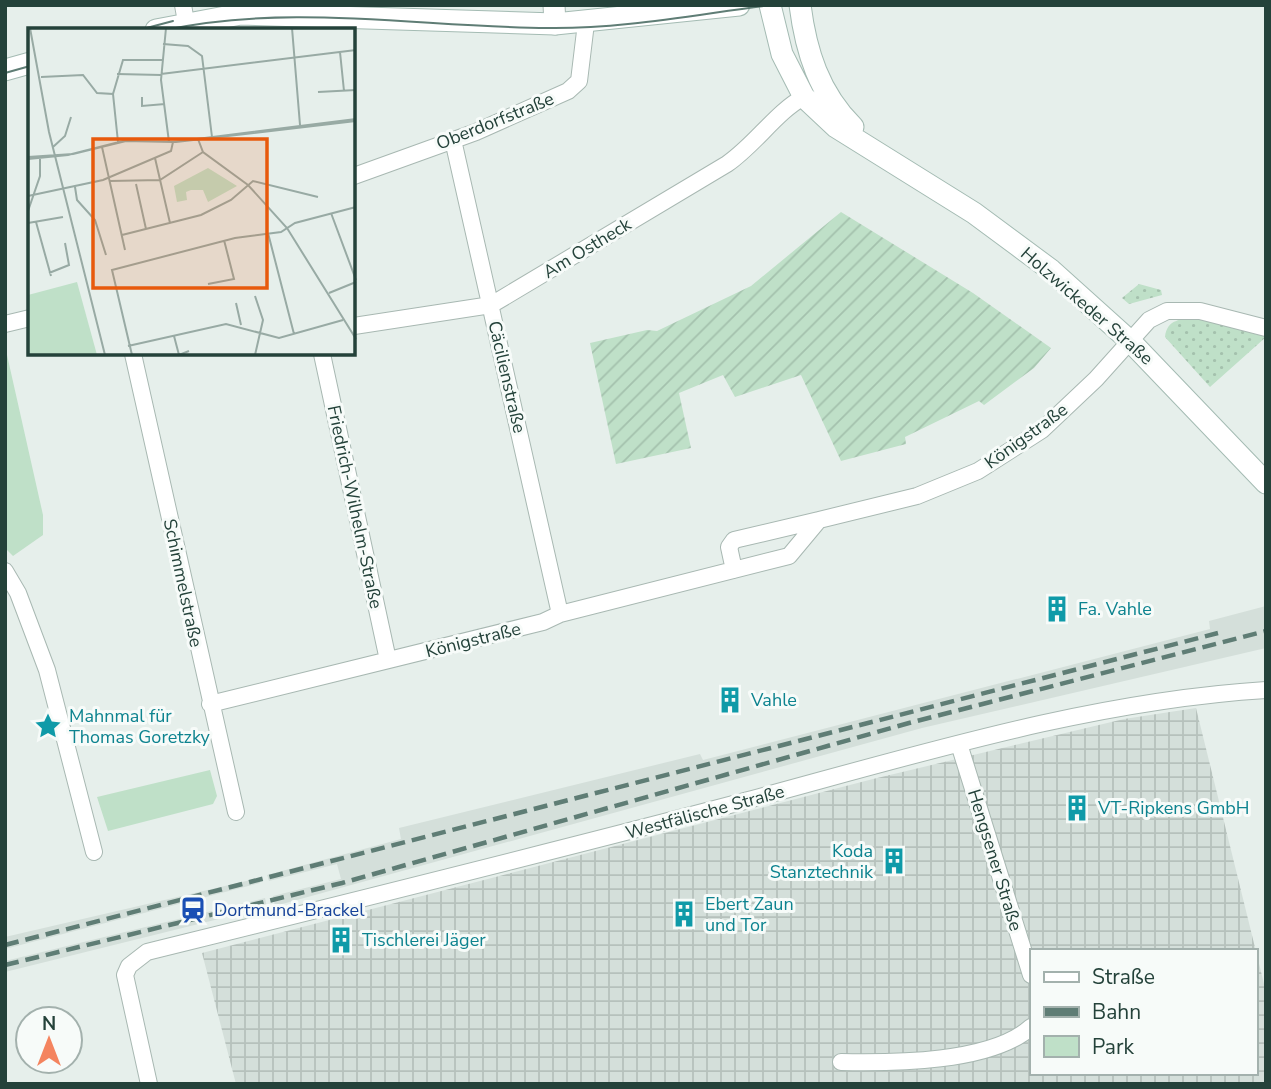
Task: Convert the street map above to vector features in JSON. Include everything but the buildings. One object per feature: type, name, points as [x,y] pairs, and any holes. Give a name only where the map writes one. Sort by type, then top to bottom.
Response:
[{"type":"main road","points":[[160,28],[185,14],[554,15],[586,23],[739,5]]},
{"type":"main road","name":"Holzwickeder Straße","points":[[770,5],[797,101],[974,213],[1051,270],[1131,342],[1266,483]]},
{"type":"main road","name":"Holzwickeder Straße","points":[[800,5],[809,55],[823,88],[837,111],[885,158]]},
{"type":"main road","points":[[5,70],[28,64]]},
{"type":"street","name":"Oberdorfstraße","points":[[355,176],[453,140],[568,91],[579,81],[586,23]]},
{"type":"street","name":"Am Ostheck","points":[[355,326],[491,305],[727,164],[749,149],[797,101]]},
{"type":"street","name":"Cäcilienstraße","points":[[453,140],[560,614]]},
{"type":"street","name":"Königstraße","points":[[734,570],[729,547],[734,540],[917,496],[978,471],[1042,430],[1072,403],[1149,320],[1167,311],[1200,310],[1266,328]]},
{"type":"street","points":[[5,324],[28,318]]},
{"type":"street","name":"Schimmelstraße","points":[[133,355],[236,812]]},
{"type":"street","name":"Friedrich-Wilhelm-Straße","points":[[322,355],[388,660]]},
{"type":"street","name":"Königstraße","points":[[210,704],[544,622],[560,614],[789,556],[820,520]]},
{"type":"street","points":[[5,571],[18,593],[47,670],[94,852]]},
{"type":"street","name":"Westfälische Straße","points":[[149,1084],[125,975],[129,966],[147,952],[579,845],[959,744],[1180,696],[1266,690]]},
{"type":"street","name":"Hengsener Straße","points":[[959,744],[1030,972]]},
{"type":"street","points":[[841,1062],[882,1063],[943,1059],[1018,1039],[1030,1028]]},
{"type":"shaded area","points":[[1266,606],[1266,648],[922,728],[275,906],[273,896],[341,879],[337,864],[269,881],[267,875],[401,839],[399,828],[700,754],[703,760],[1210,629],[1209,621]]},
{"type":"shaded area","points":[[1196,708],[1255,949],[1030,949],[1030,1075],[1257,1075],[1257,955],[1266,992],[1266,1084],[236,1084],[202,953],[873,779],[1124,719]]},
{"type":"shaded area","points":[[259,878],[260,883],[5,949],[5,937]]},
{"type":"shaded area","points":[[265,898],[267,907],[5,972],[5,961]]},
{"type":"green space","points":[[841,212],[973,293],[1051,348],[1034,368],[984,405],[979,401],[905,437],[906,444],[841,461],[801,375],[735,397],[723,375],[679,393],[691,448],[616,464],[590,343],[647,330],[657,331],[751,286]]},
{"type":"green space","points":[[1139,284],[1161,290],[1162,295],[1129,304],[1122,298]]},
{"type":"green space","points":[[1196,318],[1266,337],[1210,387],[1165,337],[1172,323]]},
{"type":"green space","points":[[5,346],[43,515],[43,535],[13,556],[5,548]]},
{"type":"green space","points":[[210,770],[217,796],[213,804],[108,831],[97,797]]},
{"type":"tram line","points":[[177,28],[212,22],[308,17],[500,27],[576,28],[632,24],[771,5]]},
{"type":"tram line","points":[[147,28],[173,21]]},
{"type":"tram line","points":[[5,73],[28,67]]},
{"type":"railway","points":[[5,965],[342,883],[909,723],[1266,631]]},
{"type":"railway","points":[[5,945],[1218,633]]},
{"type":"place","name":"Fa. Vahle","points":[[1057,609]]},
{"type":"place","name":"Vahle","points":[[730,700]]},
{"type":"place","name":"Mahnmal für Thomas Goretzky","points":[[48,726]]},
{"type":"place","name":"VT-Ripkens GmbH","points":[[1077,808]]},
{"type":"place","name":"Koda Stanztechnik","points":[[894,861]]},
{"type":"place","name":"Dortmund-Brackel","points":[[193,910]]},
{"type":"place","name":"Ebert Zaun und Tor","points":[[684,914]]},
{"type":"place","name":"Tischlerei Jäger","points":[[341,940]]}]
